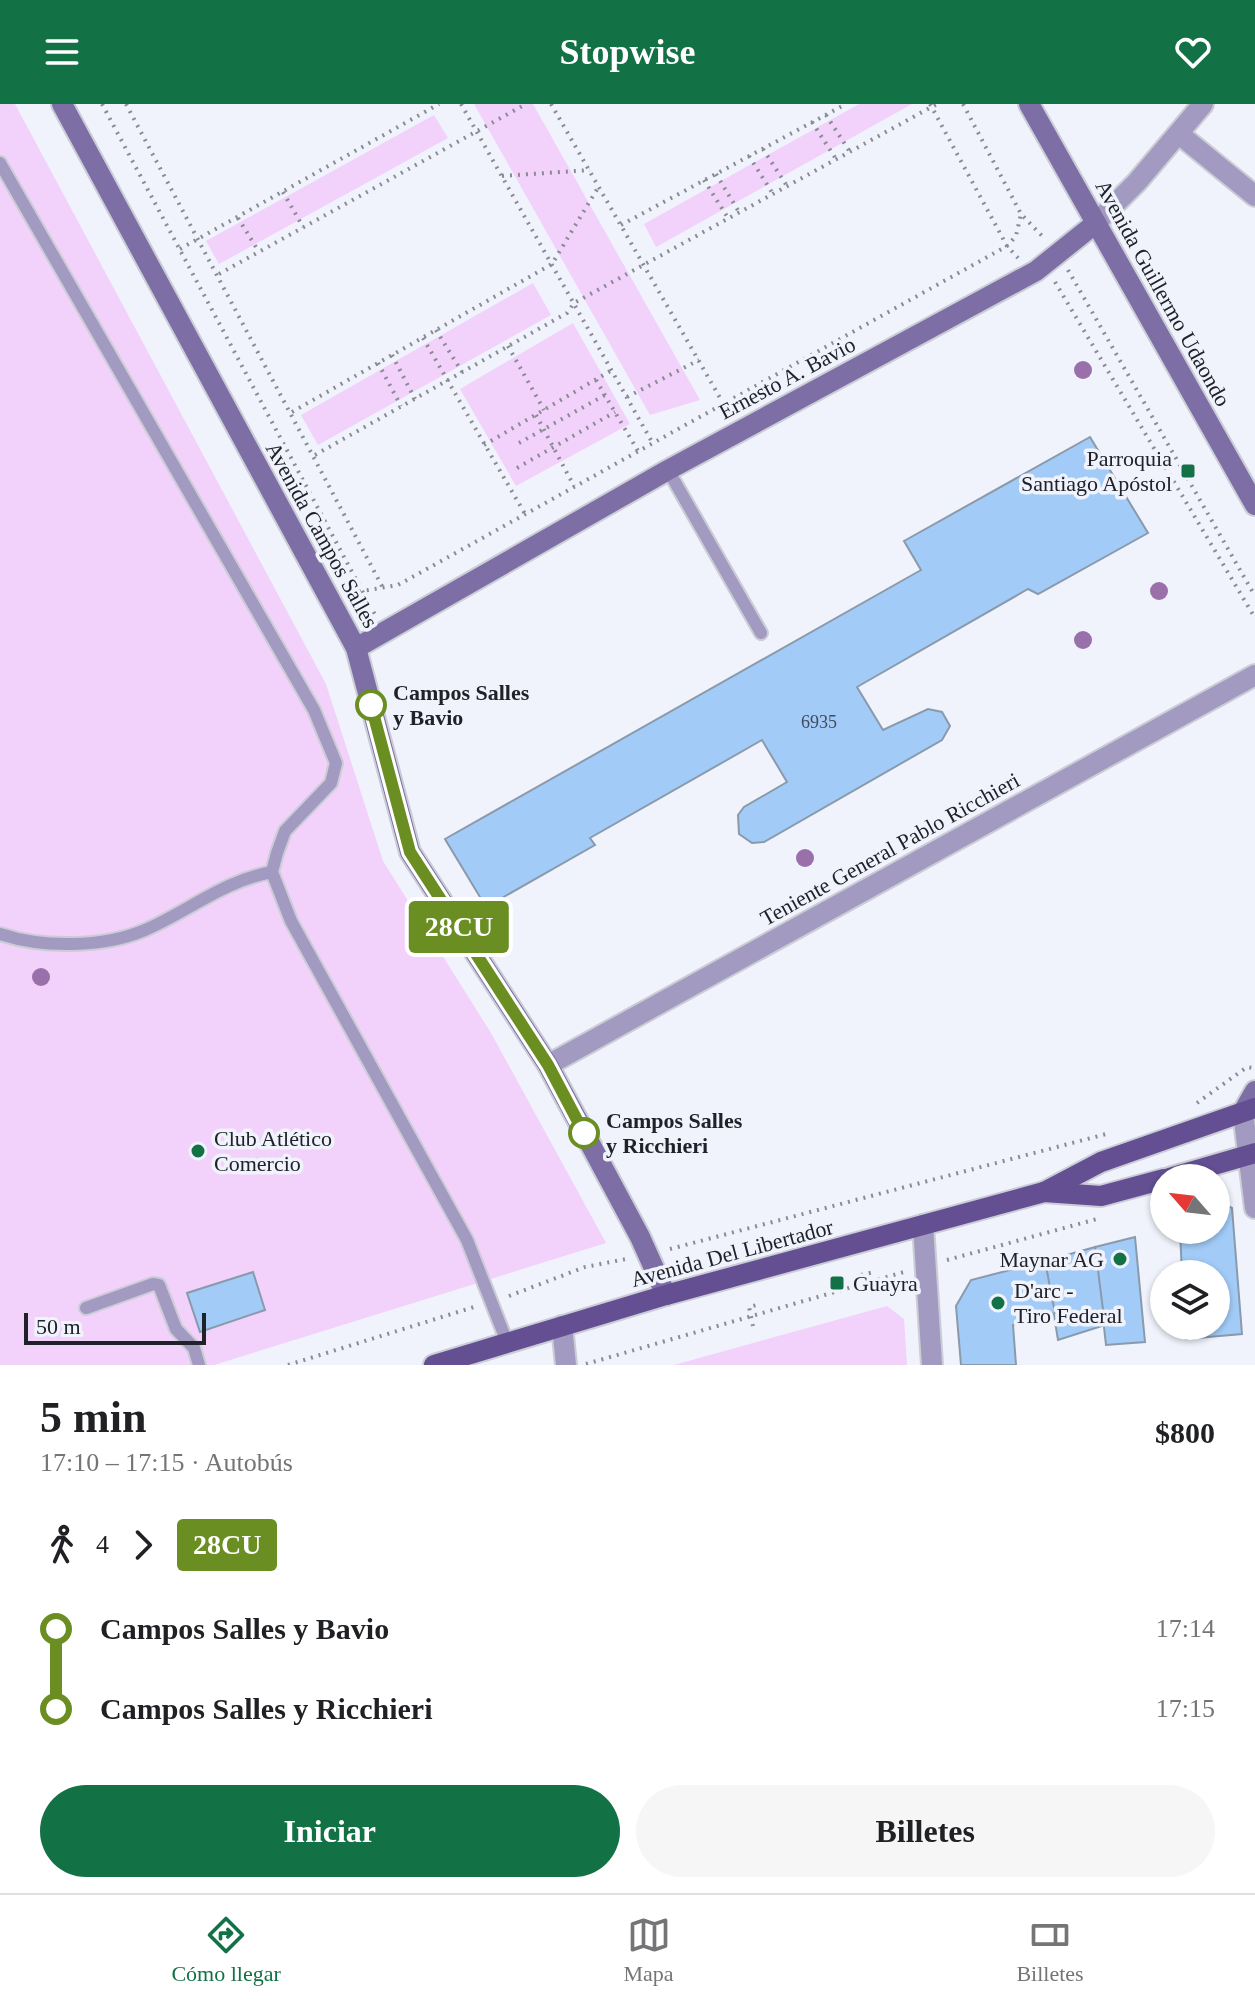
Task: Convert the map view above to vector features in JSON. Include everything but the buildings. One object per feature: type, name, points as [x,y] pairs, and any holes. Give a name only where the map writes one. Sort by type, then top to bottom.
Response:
[{"type":"main road","name":"Avenida Campos Salles","points":[[62,104],[356,648],[410,852],[548,1065],[648,1253],[666,1295]]},
{"type":"main road","name":"Avenida Guillermo Udaondo","points":[[1029,104],[1255,505]]},
{"type":"main road","name":"Ernesto A. Bavio","points":[[356,648],[668,470],[1036,271],[1096,223]]},
{"type":"main road","points":[[1249,1110],[1255,1091]]},
{"type":"main road","name":"Avenida Del Libertador","points":[[434,1365],[666,1295],[1044,1192],[1101,1162],[1249,1110]]},
{"type":"main road","name":"Avenida Del Libertador","points":[[1218,1164],[1252,1154]]},
{"type":"main road","name":"Avenida Del Libertador","points":[[1044,1192],[1101,1196],[1150,1183]]},
{"type":"street","name":"Ernesto A. Bavio","points":[[1096,223],[1203,104]]},
{"type":"street","points":[[1179,134],[1255,196]]},
{"type":"street","name":"Teniente General Pablo Ricchieri","points":[[548,1065],[1255,675]]},
{"type":"street","points":[[1249,1110],[1255,1208]]},
{"type":"street","points":[[923,1225],[932,1365]]},
{"type":"street","points":[[562,1326],[566,1365]]},
{"type":"lane","points":[[0,163],[314,710],[336,763],[331,783],[322,796],[285,831],[272,872],[291,921],[467,1240],[507,1342]]},
{"type":"lane","points":[[668,470],[761,633]]},
{"type":"lane","points":[[0,934],[18,940],[63,944],[105,940],[144,931],[214,890],[272,872]]},
{"type":"lane","points":[[86,1308],[153,1284],[159,1285],[176,1329],[194,1348],[199,1365]]},
{"type":"path","points":[[102,104],[365,593],[383,632]]},
{"type":"path","points":[[126,104],[219,274],[383,588]]},
{"type":"path","points":[[180,249],[439,104]]},
{"type":"path","points":[[461,104],[652,442]]},
{"type":"path","points":[[219,274],[526,104]]},
{"type":"path","points":[[551,104],[723,403]]},
{"type":"path","points":[[621,225],[846,104]]},
{"type":"path","points":[[963,104],[1021,214],[1059,255],[1255,596]]},
{"type":"path","points":[[315,455],[567,313],[574,303],[933,105],[1007,246],[1058,285],[1255,618]]},
{"type":"path","points":[[826,115],[850,152]]},
{"type":"path","points":[[812,122],[836,159]]},
{"type":"path","points":[[763,149],[787,186]]},
{"type":"path","points":[[749,156],[773,194]]},
{"type":"path","points":[[502,176],[590,170]]},
{"type":"path","points":[[716,174],[739,212]]},
{"type":"path","points":[[704,180],[728,218]]},
{"type":"path","points":[[292,412],[552,264],[599,186]]},
{"type":"path","points":[[283,192],[303,227]]},
{"type":"path","points":[[331,604],[352,592],[365,593],[398,585],[1007,246],[1016,236],[1021,214]]},
{"type":"path","points":[[238,218],[259,252]]},
{"type":"path","points":[[436,330],[462,372]]},
{"type":"path","points":[[423,338],[525,514]]},
{"type":"path","points":[[508,346],[544,410]]},
{"type":"path","points":[[392,355],[415,399]]},
{"type":"path","points":[[627,397],[699,360]]},
{"type":"path","points":[[378,363],[401,406]]},
{"type":"path","points":[[484,445],[612,370]]},
{"type":"path","points":[[596,379],[638,451]]},
{"type":"path","points":[[519,443],[605,395]]},
{"type":"path","points":[[517,468],[615,412]]},
{"type":"path","points":[[536,415],[574,486]]},
{"type":"path","points":[[1191,1107],[1247,1067],[1255,1069]]},
{"type":"path","points":[[288,1365],[491,1302],[585,1267],[1117,1131]]},
{"type":"path","points":[[584,1365],[1104,1216]]},
{"type":"path","points":[[861,1275],[874,1272]]},
{"type":"path","points":[[753,1326],[749,1307],[757,1305]]},
{"type":"shaded area","points":[[0,104],[15,104],[326,684],[383,861],[491,1033],[606,1243],[214,1365],[0,1365]]},
{"type":"shaded area","points":[[474,104],[533,104],[700,400],[650,415]]},
{"type":"shaded area","points":[[859,104],[912,104],[656,247],[644,224]]},
{"type":"shaded area","points":[[434,115],[448,138],[219,264],[206,241]]},
{"type":"shaded area","points":[[533,283],[551,315],[318,445],[301,415]]},
{"type":"shaded area","points":[[573,323],[630,424],[516,486],[460,389]]},
{"type":"shaded area","points":[[887,1306],[904,1319],[907,1365],[674,1365]]},
{"type":"bus line","name":"28CU","points":[[371,705],[410,852],[548,1065],[584,1133]]},
{"type":"place","name":"Parroquia Santiago Apóstol","points":[[1188,471]]},
{"type":"place","name":"Campos Salles y Bavio","points":[[371,705]]},
{"type":"place","name":"Campos Salles y Ricchieri","points":[[584,1133]]},
{"type":"place","name":"Club Atlético Comercio","points":[[198,1151]]},
{"type":"place","name":"Maynar AG","points":[[1120,1259]]},
{"type":"place","name":"Guayra","points":[[837,1283]]},
{"type":"place","name":"D'arc - Tiro Federal","points":[[998,1303]]}]
